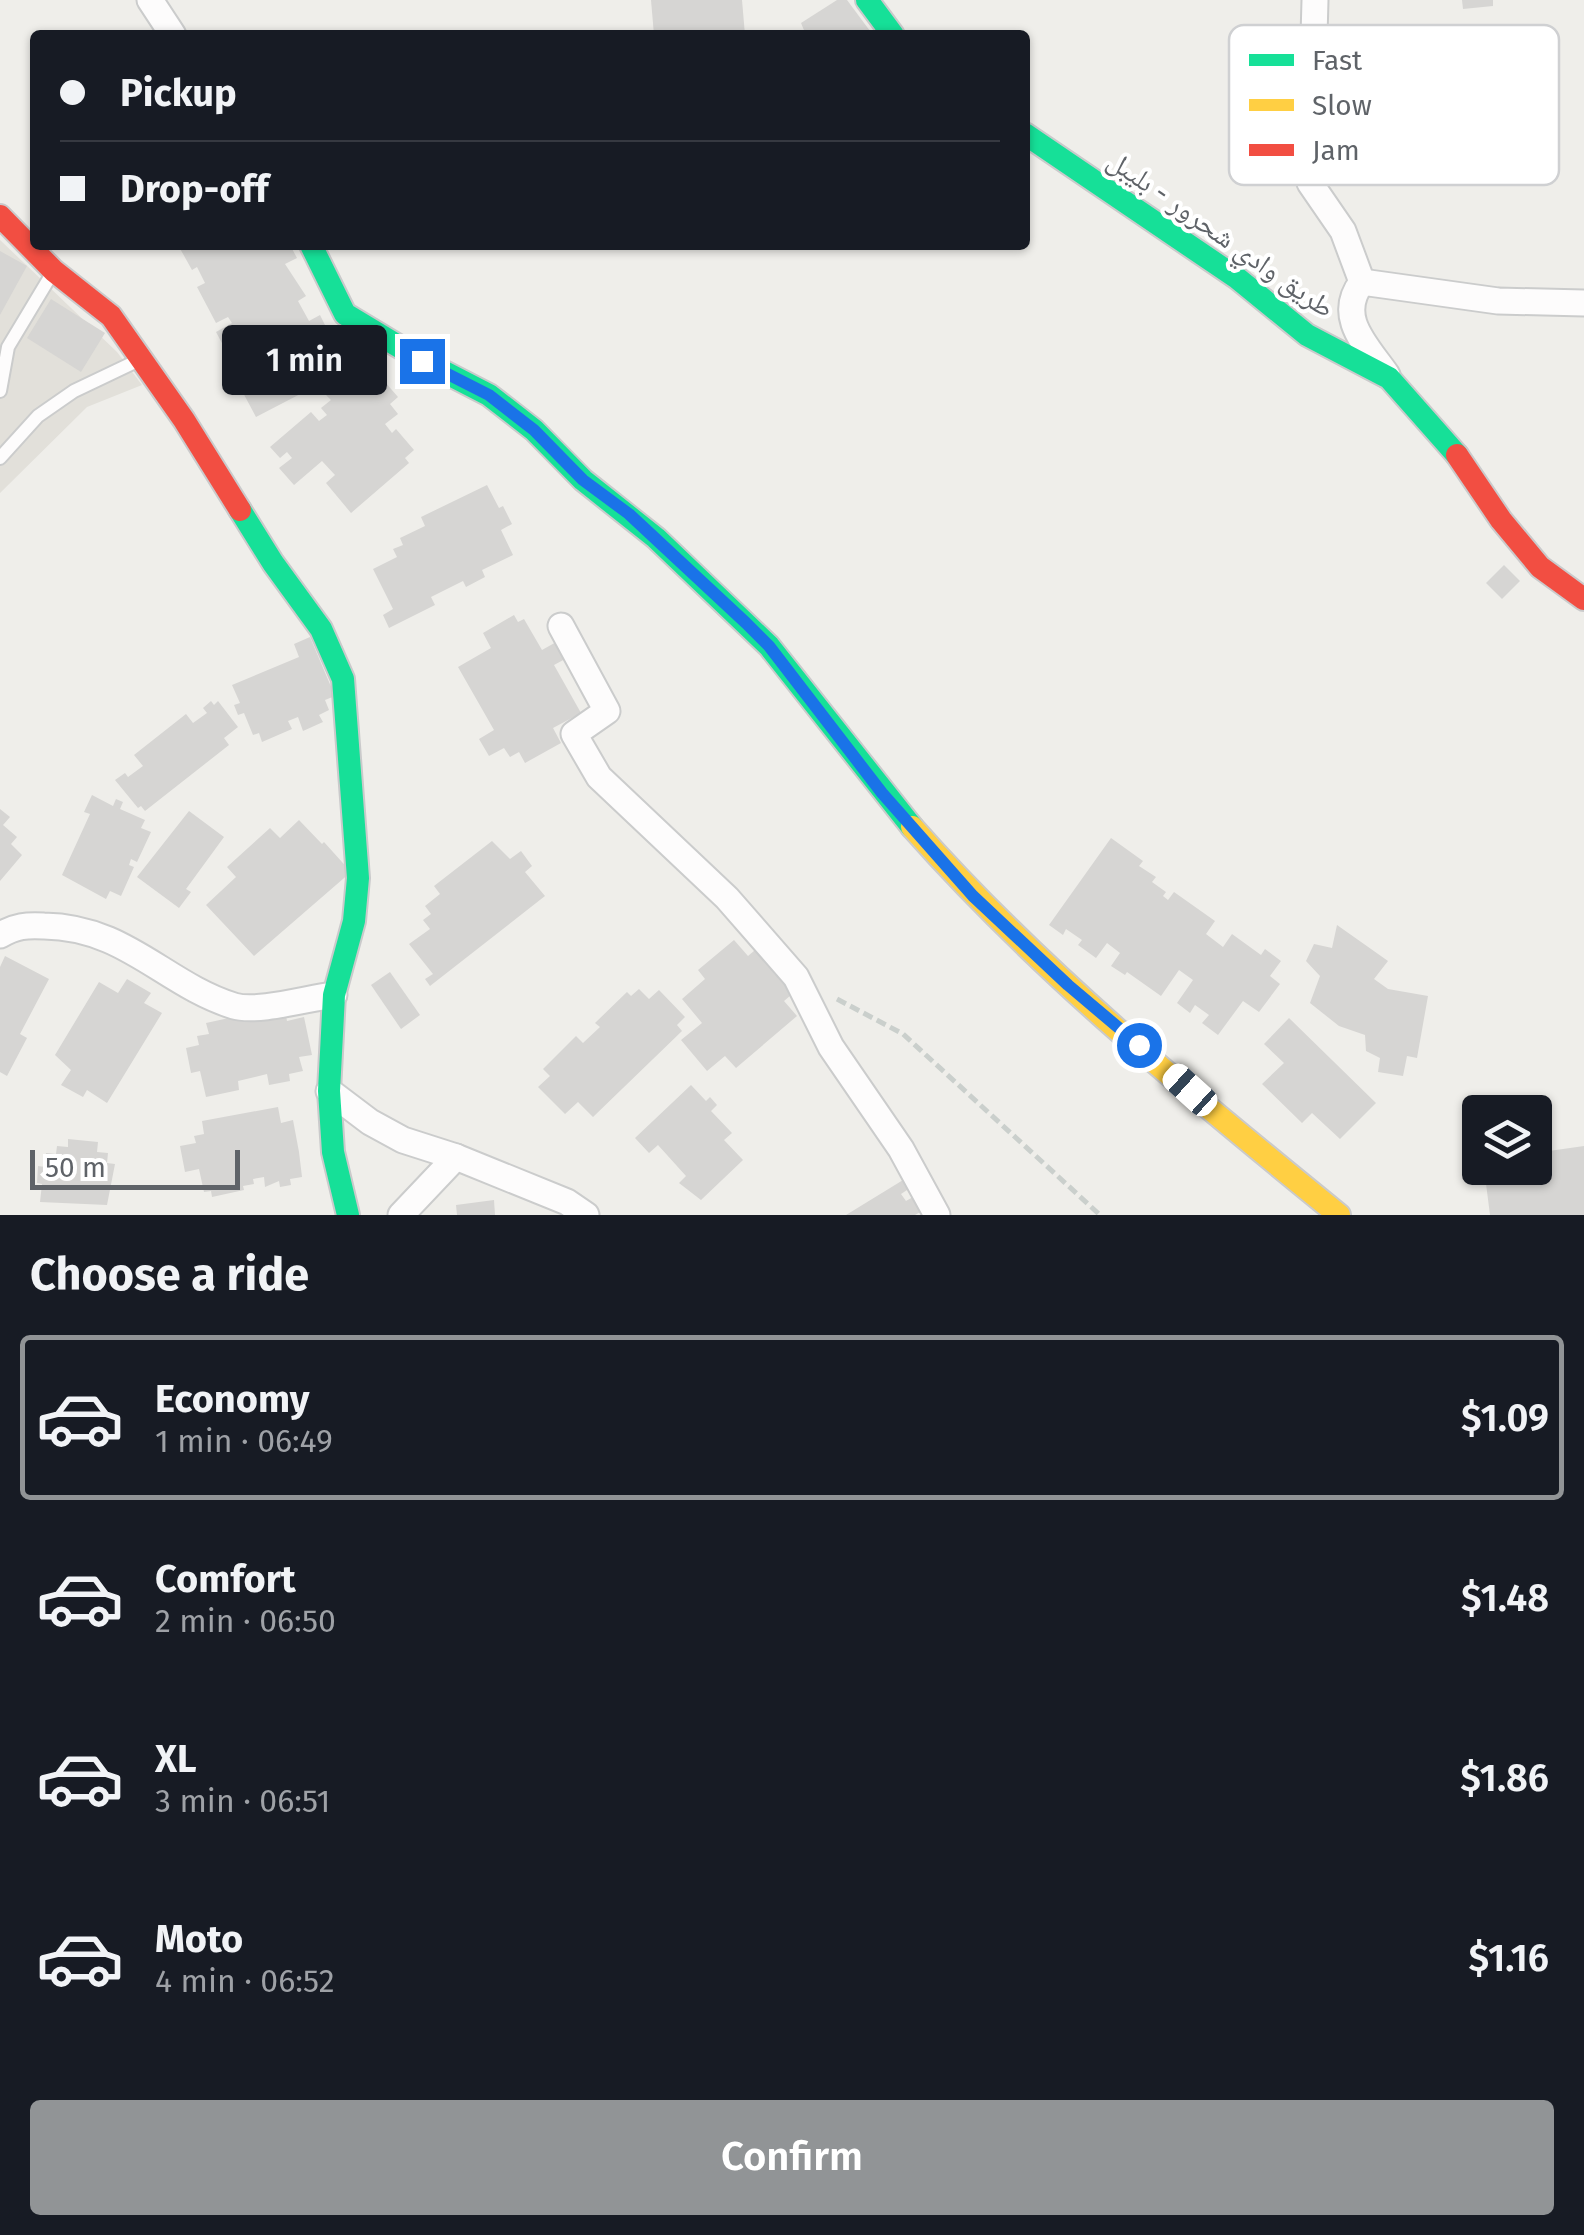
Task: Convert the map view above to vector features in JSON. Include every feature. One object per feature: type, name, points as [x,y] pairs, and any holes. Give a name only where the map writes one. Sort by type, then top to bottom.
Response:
[{"type":"street","points":[[150,0],[170,30]]},
{"type":"street","points":[[867,0],[890,30]]},
{"type":"street","points":[[1314,25],[1315,0]]},
{"type":"street","name":"طريق وادي شحرور - بليبل","points":[[1030,137],[1237,278],[1307,335],[1389,378],[1447,442],[1540,567],[1584,599]]},
{"type":"street","points":[[1311,185],[1342,231],[1362,282]]},
{"type":"street","points":[[0,216],[30,247]]},
{"type":"street","points":[[33,250],[111,316],[142,359],[273,563],[321,630],[342,679],[358,878],[354,921],[334,994],[328,1091],[333,1152],[348,1215]]},
{"type":"street","points":[[313,250],[345,314],[422,361],[489,395],[534,430],[583,480],[656,538],[769,646],[882,793],[973,896],[1068,985],[1339,1215]]},
{"type":"street","points":[[1362,282],[1498,301],[1584,303]]},
{"type":"street","points":[[1362,282],[1354,293],[1350,312],[1353,324],[1389,378]]},
{"type":"street","points":[[561,626],[607,711],[574,734],[599,777],[727,898],[796,978],[831,1047],[901,1149],[937,1215]]},
{"type":"street","points":[[0,935],[16,925],[58,926],[104,935],[238,1008],[334,994]]},
{"type":"street","points":[[328,1091],[403,1140],[456,1156],[567,1202],[586,1215]]},
{"type":"street","points":[[401,1215],[456,1156]]},
{"type":"lane","points":[[0,391],[8,348],[54,271]]},
{"type":"lane","points":[[0,458],[38,416],[74,391],[142,359]]},
{"type":"path","points":[[796,978],[902,1034],[1100,1215]]},
{"type":"shaded area","points":[[0,240],[117,352],[142,385],[87,407],[0,493]]},
{"type":"building","points":[[651,0],[742,0],[745,30],[654,30]]},
{"type":"building","points":[[837,0],[847,0],[869,30],[804,30],[801,23]]},
{"type":"building","points":[[1462,0],[1493,0],[1493,6],[1463,9]]},
{"type":"building","points":[[181,250],[293,250],[297,258],[285,264],[306,296],[298,301],[309,321],[320,315],[333,341],[305,356],[312,368],[298,376],[306,391],[256,417],[233,374],[246,367],[240,355],[231,360],[216,332],[232,323],[228,317],[216,323],[197,287],[205,283],[197,267],[192,270]]},
{"type":"building","points":[[0,251],[27,266],[0,315]]},
{"type":"building","points":[[51,299],[105,333],[81,372],[27,338]]},
{"type":"building","points":[[371,366],[398,397],[390,404],[398,414],[385,424],[392,433],[396,429],[414,450],[405,458],[409,463],[351,513],[326,483],[335,475],[322,461],[294,485],[279,468],[292,458],[287,452],[280,458],[270,447],[311,412],[319,421],[327,415],[321,408],[331,400],[326,395],[355,370],[359,375]]},
{"type":"building","points":[[487,485],[512,524],[501,530],[513,555],[482,570],[485,577],[466,587],[463,581],[431,597],[435,605],[389,628],[383,615],[393,609],[373,569],[397,557],[393,549],[403,545],[400,538],[425,526],[421,517]]},
{"type":"building","points":[[1504,565],[1520,581],[1502,599],[1486,583]]},
{"type":"building","points":[[514,615],[518,622],[524,619],[542,650],[558,641],[567,658],[554,665],[581,713],[553,728],[561,743],[525,763],[519,752],[510,757],[504,748],[489,756],[479,739],[494,730],[458,667],[491,648],[483,633]]},
{"type":"building","points":[[310,637],[335,696],[325,700],[329,710],[319,715],[323,722],[303,731],[298,717],[288,721],[292,729],[262,742],[259,733],[253,735],[244,713],[238,715],[234,705],[240,703],[232,685],[299,657],[294,644]]},
{"type":"building","points":[[211,701],[214,705],[218,701],[238,727],[224,738],[229,745],[145,811],[141,806],[138,808],[115,780],[125,773],[128,777],[143,766],[134,755],[186,714],[193,723],[207,713],[203,708]]},
{"type":"building","points":[[92,795],[113,806],[116,799],[123,802],[120,809],[145,820],[141,828],[151,832],[137,862],[131,859],[129,865],[134,867],[121,896],[110,891],[106,899],[62,875],[90,814],[84,812]]},
{"type":"building","points":[[0,809],[10,817],[3,825],[17,837],[11,844],[22,855],[0,881]]},
{"type":"building","points":[[189,811],[224,837],[186,889],[191,892],[179,908],[137,877]]},
{"type":"building","points":[[299,820],[351,872],[254,956],[206,905],[236,877],[227,867],[270,828],[280,838]]},
{"type":"building","points":[[1111,838],[1143,861],[1139,866],[1156,877],[1152,882],[1166,892],[1163,896],[1168,900],[1174,892],[1215,921],[1206,934],[1223,947],[1232,934],[1261,955],[1265,949],[1281,961],[1270,976],[1280,984],[1259,1012],[1243,1001],[1218,1035],[1202,1023],[1209,1015],[1195,1005],[1190,1013],[1177,1003],[1193,980],[1179,970],[1161,996],[1127,972],[1125,975],[1111,966],[1120,953],[1107,943],[1096,958],[1078,945],[1082,940],[1066,929],[1063,935],[1049,925]]},
{"type":"building","points":[[492,841],[510,859],[521,851],[532,866],[525,872],[545,896],[430,986],[425,979],[433,974],[409,944],[430,929],[423,920],[431,914],[425,906],[440,894],[434,886]]},
{"type":"building","points":[[1337,925],[1388,961],[1374,979],[1388,989],[1428,996],[1417,1058],[1407,1056],[1403,1076],[1378,1072],[1380,1058],[1366,1051],[1365,1035],[1339,1026],[1310,1003],[1320,976],[1306,961],[1314,944],[1332,948]]},
{"type":"building","points":[[734,940],[748,956],[761,945],[798,989],[784,1001],[797,1016],[736,1068],[725,1056],[707,1071],[681,1040],[702,1023],[682,999],[705,979],[698,970]]},
{"type":"building","points":[[5,956],[49,979],[20,1034],[27,1038],[7,1076],[0,1072],[0,967]]},
{"type":"building","points":[[390,972],[420,1015],[401,1029],[371,985]]},
{"type":"building","points":[[127,979],[151,993],[144,1003],[162,1013],[107,1103],[87,1090],[83,1097],[61,1085],[71,1070],[55,1055],[99,982],[118,993]]},
{"type":"building","points":[[639,989],[649,999],[659,990],[685,1017],[677,1025],[682,1031],[593,1117],[578,1102],[565,1114],[538,1087],[550,1076],[543,1069],[576,1036],[583,1043],[600,1027],[595,1023],[627,992],[631,996]]},
{"type":"building","points":[[284,1006],[287,1021],[304,1017],[312,1055],[299,1057],[303,1071],[289,1074],[290,1081],[269,1085],[267,1074],[238,1081],[239,1090],[206,1097],[200,1071],[191,1073],[186,1048],[199,1045],[197,1036],[209,1034],[206,1023]]},
{"type":"building","points":[[1289,1018],[1376,1103],[1340,1139],[1312,1113],[1302,1123],[1262,1084],[1284,1063],[1264,1044]]},
{"type":"building","points":[[691,1085],[706,1101],[710,1097],[717,1105],[711,1111],[732,1133],[724,1140],[743,1160],[701,1200],[679,1183],[686,1176],[658,1145],[649,1153],[635,1138]]},
{"type":"building","points":[[278,1107],[281,1123],[293,1120],[299,1152],[302,1177],[290,1179],[291,1185],[280,1187],[279,1181],[265,1187],[264,1177],[253,1179],[254,1184],[243,1186],[244,1190],[212,1197],[211,1191],[204,1192],[199,1169],[185,1172],[180,1146],[196,1143],[194,1136],[204,1134],[202,1121]]},
{"type":"building","points":[[68,1139],[98,1142],[97,1152],[108,1153],[107,1163],[115,1164],[107,1205],[40,1202],[38,1166],[45,1167],[46,1153],[56,1154],[57,1146],[68,1147]]},
{"type":"building","points":[[1584,1146],[1584,1215],[1490,1215],[1486,1185],[1552,1185],[1552,1151]]},
{"type":"building","points":[[908,1177],[913,1186],[901,1194],[906,1201],[913,1197],[922,1211],[915,1215],[846,1215]]},
{"type":"building","points":[[494,1200],[495,1215],[457,1215],[456,1205]]},
{"type":"traffic: fast","points":[[867,0],[889,30]]},
{"type":"traffic: fast","points":[[1030,137],[1237,278],[1307,335],[1389,378],[1457,455]]},
{"type":"traffic: fast","points":[[313,250],[345,314],[489,395],[534,430],[583,480],[656,538],[769,646],[912,827]]},
{"type":"traffic: fast","points":[[240,510],[321,629],[343,679],[358,878],[354,921],[334,995],[329,1091],[333,1152],[348,1215]]},
{"type":"traffic: slow","points":[[912,827],[1064,981],[1172,1077],[1339,1215]]},
{"type":"traffic: jam","points":[[0,216],[30,247]]},
{"type":"traffic: jam","points":[[33,250],[111,316],[184,420],[240,510]]},
{"type":"traffic: jam","points":[[1457,455],[1501,520],[1540,567],[1584,599]]},
{"type":"route","points":[[422,361],[489,395],[534,430],[583,480],[629,514],[746,623],[769,646],[882,793],[973,896],[1139,1045]]}]
